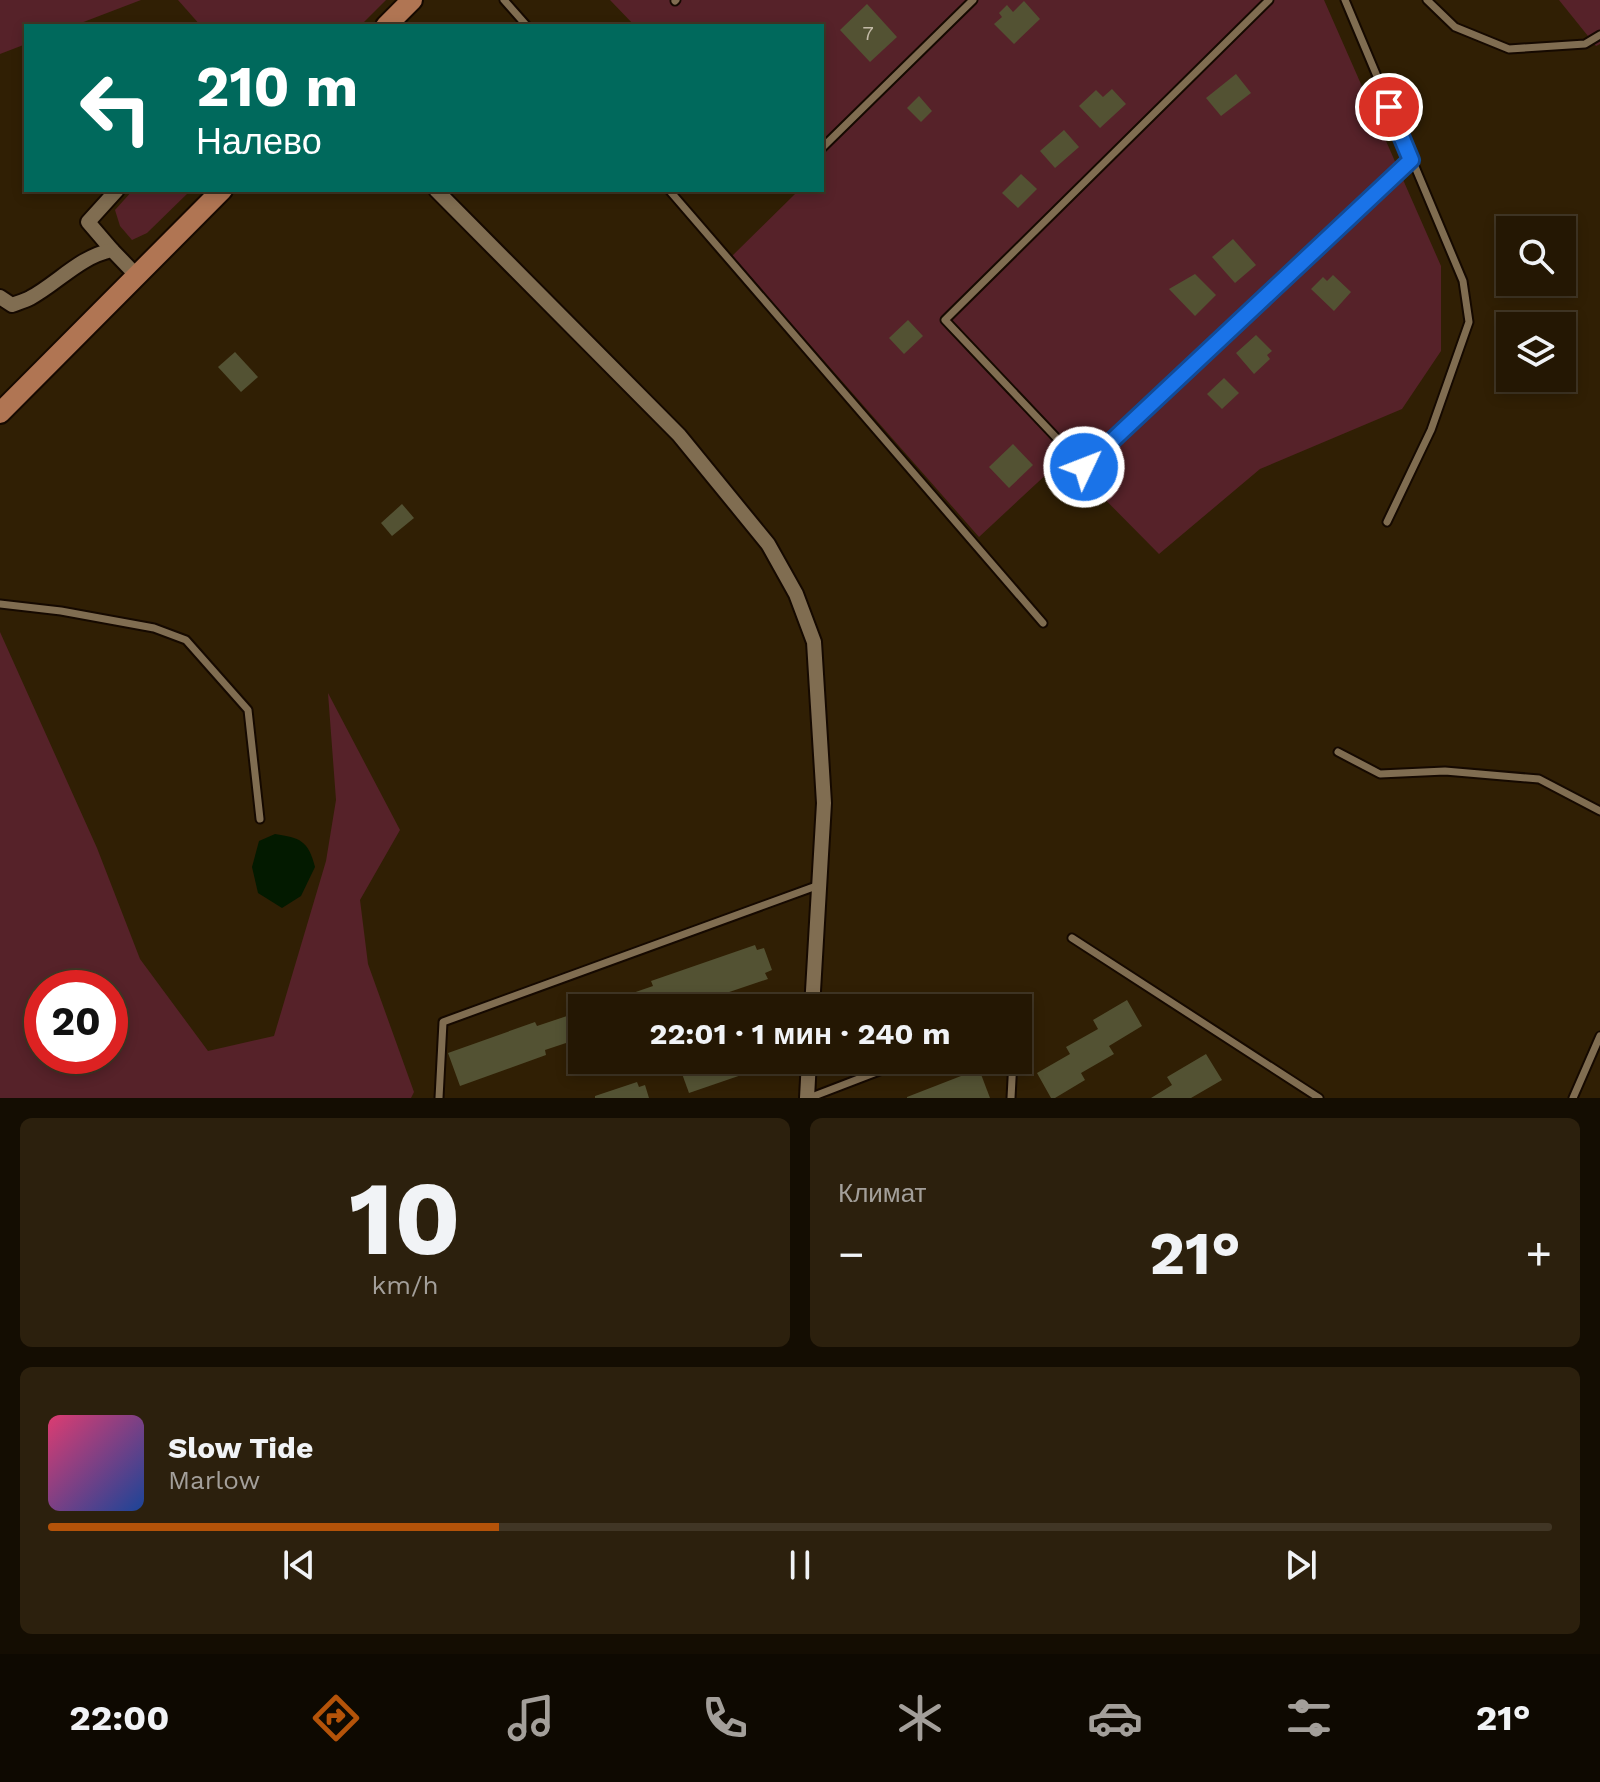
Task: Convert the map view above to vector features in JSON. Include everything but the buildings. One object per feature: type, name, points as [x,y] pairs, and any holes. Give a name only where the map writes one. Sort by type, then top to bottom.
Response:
[{"type":"main road","points":[[388,24],[412,0]]},
{"type":"main road","points":[[0,413],[220,192]]},
{"type":"street","points":[[115,192],[88,222],[136,275]]},
{"type":"street","points":[[438,192],[679,435],[768,544],[796,594],[814,642],[824,803],[813,994]]},
{"type":"street","points":[[0,297],[12,305],[30,298],[97,253],[112,250]]},
{"type":"street","points":[[808,1098],[809,1074]]},
{"type":"lane","points":[[504,0],[525,24]]},
{"type":"lane","points":[[824,146],[973,0]]},
{"type":"lane","points":[[1269,0],[945,320],[1084,467],[1411,160]]},
{"type":"lane","points":[[1345,0],[1463,281],[1469,322],[1431,430],[1387,522]]},
{"type":"lane","points":[[1427,0],[1455,27],[1509,49],[1585,44],[1600,35]]},
{"type":"lane","points":[[671,192],[1043,623]]},
{"type":"lane","points":[[0,604],[61,611],[154,628],[186,640],[248,710],[260,819]]},
{"type":"lane","points":[[1338,752],[1380,774],[1445,771],[1539,779],[1600,811]]},
{"type":"lane","points":[[439,1098],[443,1022],[819,885]]},
{"type":"lane","points":[[1072,938],[1319,1098]]},
{"type":"lane","points":[[1573,1098],[1600,1036]]},
{"type":"lane","points":[[808,1098],[871,1074]]},
{"type":"lane","points":[[1011,1098],[1012,1074]]},
{"type":"shaded area","points":[[0,0],[141,0],[78,24],[24,24],[24,45],[0,54]]},
{"type":"shaded area","points":[[178,0],[386,0],[362,24],[199,24]]},
{"type":"shaded area","points":[[610,0],[1324,0],[1441,266],[1441,351],[1402,409],[1260,469],[1159,554],[1064,458],[979,537],[732,256],[795,194],[794,192],[824,192],[824,24],[633,24]]},
{"type":"shaded area","points":[[1559,0],[1600,0],[1600,44],[1596,46]]},
{"type":"shaded area","points":[[131,192],[189,192],[147,233],[132,240],[120,226],[115,210]]},
{"type":"shaded area","points":[[0,632],[97,848],[140,959],[208,1051],[274,1036],[326,861],[336,800],[328,693],[400,830],[360,900],[368,964],[414,1092],[411,1098],[0,1098]]},
{"type":"shaded area","points":[[275,834],[302,842],[315,867],[301,896],[282,908],[258,893],[252,867],[259,841]]},
{"type":"route","points":[[1084,467],[1411,160],[1389,107]]}]
